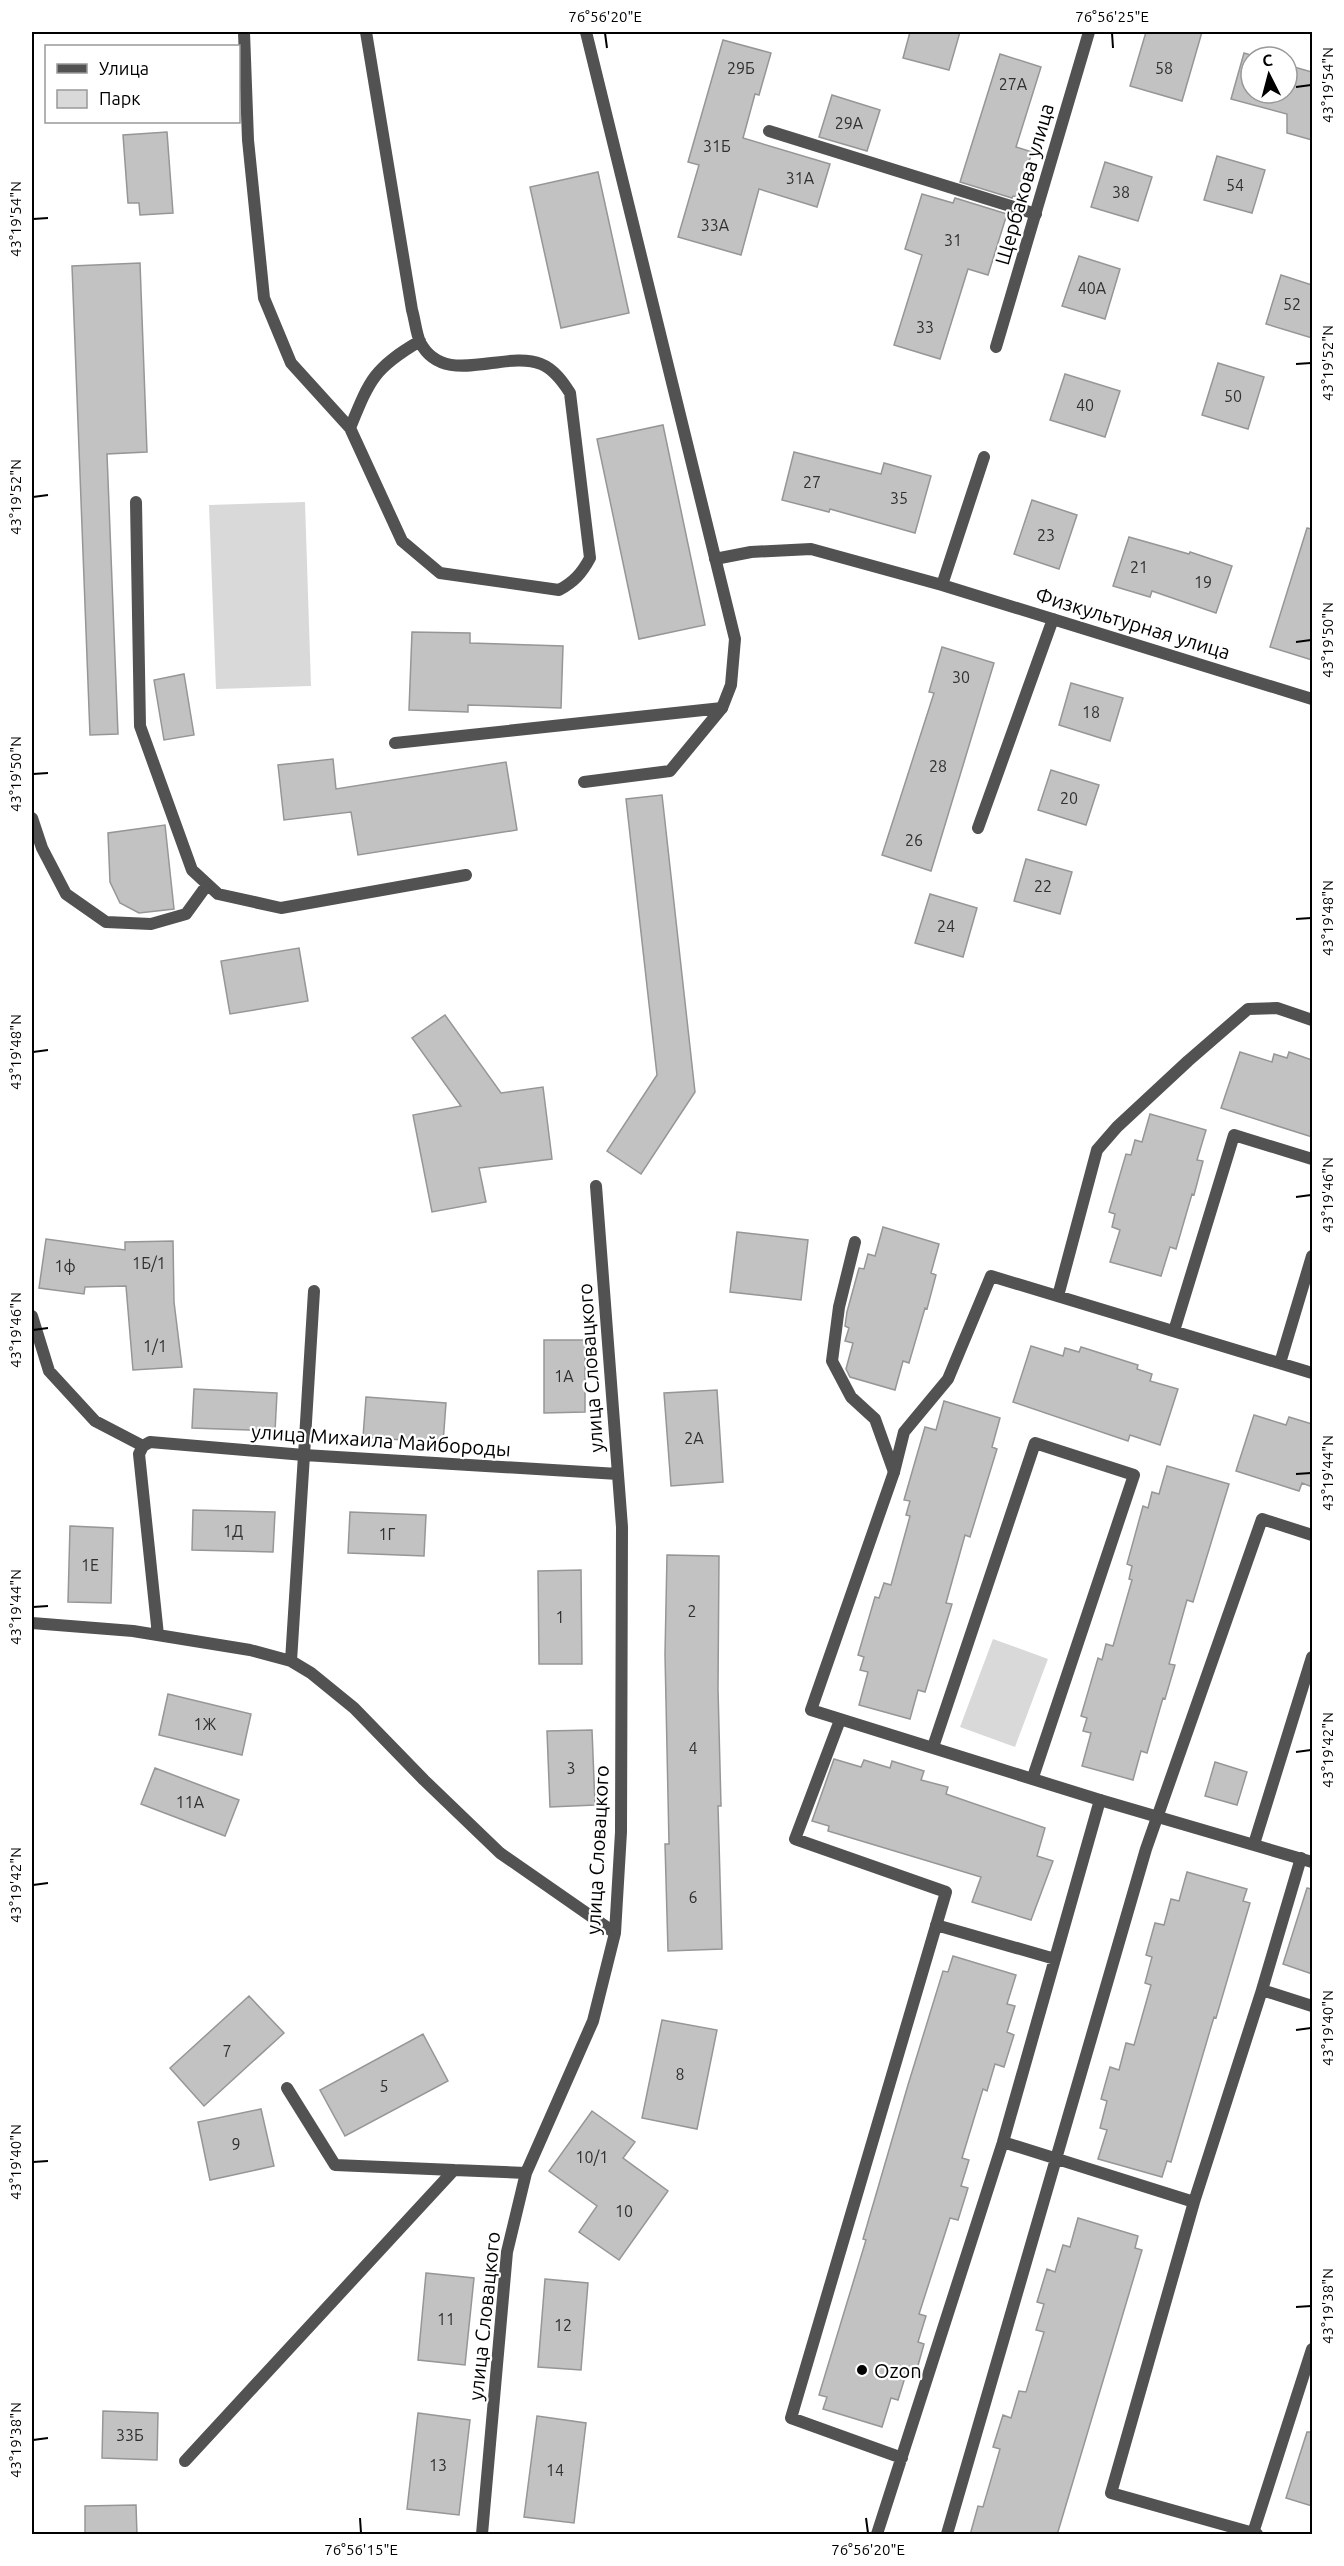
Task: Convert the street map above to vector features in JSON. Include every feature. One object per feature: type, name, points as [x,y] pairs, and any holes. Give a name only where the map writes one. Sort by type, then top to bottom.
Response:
[{"type":"street","points":[[244,32],[248,140],[264,298],[291,363],[350,428],[402,541],[440,573],[559,590],[572,583],[583,571],[590,558],[570,393],[559,377],[541,364],[516,361],[481,366],[446,364],[429,353],[420,341],[412,310],[366,32]]},
{"type":"street","points":[[584,782],[670,771],[722,708],[731,685],[735,639],[586,32]]},
{"type":"street","name":"Щербакова улица","points":[[996,347],[1089,32]]},
{"type":"street","points":[[769,131],[1036,214]]},
{"type":"street","points":[[350,428],[368,385],[389,359],[420,341]]},
{"type":"street","points":[[942,585],[984,458]]},
{"type":"street","points":[[136,502],[140,726],[192,870],[218,894],[281,908],[466,875]]},
{"type":"street","name":"Физкультурная улица","points":[[716,559],[750,552],[811,549],[942,585],[1312,699]]},
{"type":"street","points":[[978,828],[1053,619]]},
{"type":"street","points":[[394,743],[722,708]]},
{"type":"street","points":[[32,818],[42,848],[66,894],[106,922],[151,924],[186,914],[207,885]]},
{"type":"street","points":[[1058,1296],[1097,1149],[1117,1127],[1248,1009],[1276,1008],[1312,1020]]},
{"type":"street","points":[[1174,1331],[1234,1135],[1312,1159]]},
{"type":"street","name":"улица Словацкого","points":[[482,2535],[507,2252],[526,2173],[593,2021],[615,1933],[621,1832],[622,1527],[596,1186]]},
{"type":"street","points":[[855,1242],[839,1307],[832,1361],[850,1397],[875,1419],[894,1472]]},
{"type":"street","points":[[1280,1363],[1312,1256]]},
{"type":"street","points":[[1312,1373],[991,1276],[948,1379],[904,1432],[894,1472],[811,1710],[1033,1777],[1100,1800],[1307,1860],[1262,1990],[1194,2202],[1111,2493],[1255,2534],[1312,2349]]},
{"type":"street","points":[[291,1661],[314,1291]]},
{"type":"street","points":[[32,1316],[50,1371],[95,1421],[143,1446],[140,1454],[158,1635]]},
{"type":"street","name":"улица Михаила Майбороды","points":[[143,1446],[150,1442],[304,1455],[618,1474]]},
{"type":"street","points":[[933,1747],[1035,1443],[1134,1475],[1033,1777]]},
{"type":"street","points":[[947,2535],[1157,1815],[1262,1519],[1312,1535]]},
{"type":"street","points":[[32,1623],[158,1635],[250,1650],[291,1661],[311,1673],[354,1708],[500,1853],[615,1933]]},
{"type":"street","points":[[1254,1844],[1312,1657]]},
{"type":"street","points":[[840,1720],[795,1839],[946,1892],[791,2418],[902,2458]]},
{"type":"street","points":[[877,2535],[1003,2142],[1100,1800]]},
{"type":"street","points":[[936,1925],[1055,1959]]},
{"type":"street","points":[[1262,1990],[1312,2006]]},
{"type":"street","points":[[287,2088],[335,2165],[526,2173]]},
{"type":"street","points":[[1003,2142],[1194,2202]]},
{"type":"street","points":[[185,2461],[454,2170]]},
{"type":"green space","points":[[305,502],[311,686],[216,689],[209,505]]},
{"type":"green space","points":[[993,1639],[1048,1659],[1015,1747],[960,1727]]},
{"type":"building","points":[[910,32],[960,32],[949,70],[903,58]]},
{"type":"building","points":[[1146,32],[1202,32],[1182,101],[1130,86]]},
{"type":"building","points":[[723,40],[771,53],[759,95],[755,94],[743,138],[830,164],[817,207],[759,189],[741,255],[678,237],[699,165],[688,162]]},
{"type":"building","points":[[1000,54],[1041,67],[1016,147],[1032,152],[1018,197],[1013,196],[1012,198],[960,182]]},
{"type":"building","points":[[1299,68],[1312,72],[1312,140],[1287,133],[1287,114],[1253,105],[1299,105]]},
{"type":"building","points":[[1239,71],[1239,101],[1231,99]]},
{"type":"building","points":[[832,95],[880,110],[867,151],[819,137]]},
{"type":"building","points":[[167,132],[173,213],[140,215],[139,203],[128,203],[123,135]]},
{"type":"building","points":[[1217,156],[1265,170],[1252,213],[1204,200]]},
{"type":"building","points":[[1105,162],[1152,177],[1138,221],[1091,207]]},
{"type":"building","points":[[598,172],[629,313],[561,328],[530,187]]},
{"type":"building","points":[[922,194],[953,203],[955,198],[1007,214],[988,275],[968,269],[940,359],[894,345],[922,255],[905,249]]},
{"type":"building","points":[[1079,256],[1120,269],[1105,319],[1062,306]]},
{"type":"building","points":[[140,263],[147,452],[107,454],[118,734],[90,735],[72,266]]},
{"type":"building","points":[[1281,275],[1312,285],[1312,338],[1266,324]]},
{"type":"building","points":[[1218,363],[1264,377],[1248,429],[1202,415]]},
{"type":"building","points":[[1065,374],[1120,391],[1105,437],[1050,420]]},
{"type":"building","points":[[663,425],[705,625],[639,639],[597,439]]},
{"type":"building","points":[[794,452],[881,474],[884,463],[931,476],[915,533],[830,509],[829,512],[782,500]]},
{"type":"building","points":[[1032,500],[1077,515],[1059,569],[1014,554]]},
{"type":"building","points":[[1307,528],[1312,529],[1312,660],[1270,647]]},
{"type":"building","points":[[1129,537],[1189,554],[1190,552],[1232,566],[1216,613],[1152,591],[1150,597],[1113,586]]},
{"type":"building","points":[[412,632],[470,633],[470,643],[563,646],[561,708],[468,705],[468,712],[409,710]]},
{"type":"building","points":[[942,647],[994,663],[931,871],[882,855],[934,693],[929,692]]},
{"type":"building","points":[[184,674],[194,735],[164,740],[154,680]]},
{"type":"building","points":[[1071,683],[1123,698],[1110,741],[1059,725]]},
{"type":"building","points":[[333,759],[336,789],[506,762],[517,830],[358,855],[351,812],[284,820],[278,765]]},
{"type":"building","points":[[1051,770],[1099,785],[1086,825],[1038,810]]},
{"type":"building","points":[[662,795],[695,1092],[641,1174],[607,1151],[657,1075],[626,799]]},
{"type":"building","points":[[165,825],[174,909],[139,913],[120,903],[110,882],[108,833]]},
{"type":"building","points":[[1026,859],[1072,872],[1060,914],[1014,901]]},
{"type":"building","points":[[930,894],[977,908],[963,957],[915,943]]},
{"type":"building","points":[[299,948],[308,1001],[230,1014],[221,961]]},
{"type":"building","points":[[445,1015],[501,1093],[543,1087],[552,1159],[479,1168],[486,1202],[432,1212],[413,1115],[461,1106],[412,1038]]},
{"type":"building","points":[[1240,1052],[1272,1062],[1274,1054],[1287,1058],[1289,1052],[1312,1060],[1312,1137],[1221,1108]]},
{"type":"building","points":[[1150,1114],[1206,1130],[1197,1160],[1203,1161],[1194,1195],[1192,1194],[1176,1249],[1170,1247],[1161,1276],[1110,1262],[1120,1230],[1112,1227],[1115,1214],[1109,1212],[1126,1154],[1131,1155],[1135,1140],[1142,1142]]},
{"type":"building","points":[[883,1227],[939,1244],[931,1273],[936,1275],[927,1309],[925,1308],[909,1363],[903,1361],[895,1390],[850,1377],[846,1369],[853,1343],[845,1341],[849,1328],[845,1326],[847,1312],[859,1268],[864,1269],[868,1254],[875,1256]]},
{"type":"building","points":[[737,1232],[808,1240],[801,1300],[730,1292]]},
{"type":"building","points":[[46,1239],[125,1250],[125,1242],[173,1241],[174,1302],[182,1367],[133,1370],[126,1286],[85,1287],[84,1294],[39,1288]]},
{"type":"building","points":[[544,1340],[585,1340],[585,1412],[544,1413]]},
{"type":"building","points":[[1031,1346],[1063,1356],[1065,1348],[1079,1352],[1081,1347],[1138,1365],[1137,1369],[1152,1374],[1150,1381],[1178,1389],[1160,1445],[1130,1435],[1128,1441],[1013,1402]]},
{"type":"building","points":[[194,1389],[277,1393],[275,1431],[192,1428]]},
{"type":"building","points":[[717,1390],[723,1482],[671,1486],[664,1393]]},
{"type":"building","points":[[366,1397],[446,1403],[443,1443],[363,1437]]},
{"type":"building","points":[[944,1401],[1000,1418],[992,1447],[997,1449],[970,1537],[965,1535],[946,1603],[952,1604],[925,1692],[918,1690],[910,1719],[859,1705],[868,1672],[860,1670],[864,1657],[858,1655],[875,1597],[879,1598],[884,1583],[891,1585],[910,1516],[906,1515],[910,1501],[904,1500],[925,1427],[936,1430]]},
{"type":"building","points":[[1254,1415],[1286,1425],[1289,1417],[1312,1424],[1312,1487],[1302,1483],[1299,1491],[1236,1471]]},
{"type":"building","points":[[1167,1466],[1229,1484],[1193,1602],[1187,1600],[1169,1664],[1175,1665],[1165,1699],[1163,1698],[1147,1753],[1141,1751],[1133,1780],[1082,1766],[1091,1733],[1083,1731],[1087,1718],[1081,1716],[1098,1658],[1102,1660],[1106,1644],[1113,1646],[1132,1580],[1129,1579],[1132,1566],[1127,1564],[1143,1506],[1148,1508],[1152,1492],[1159,1494]]},
{"type":"building","points":[[193,1510],[275,1512],[273,1552],[192,1550]]},
{"type":"building","points":[[350,1512],[426,1515],[424,1556],[348,1553]]},
{"type":"building","points":[[70,1526],[113,1528],[111,1603],[68,1602]]},
{"type":"building","points":[[667,1555],[719,1556],[718,1689],[721,1806],[718,1806],[722,1949],[668,1951],[665,1844],[669,1844],[665,1654]]},
{"type":"building","points":[[581,1570],[582,1664],[539,1664],[538,1571]]},
{"type":"building","points":[[168,1694],[251,1714],[242,1755],[159,1735]]},
{"type":"building","points":[[592,1730],[595,1805],[550,1807],[547,1731]]},
{"type":"building","points":[[834,1759],[861,1767],[864,1760],[890,1768],[892,1761],[924,1771],[921,1780],[948,1787],[946,1794],[1045,1828],[1037,1856],[1053,1861],[1031,1920],[972,1902],[981,1877],[828,1831],[829,1826],[812,1821]]},
{"type":"building","points":[[1215,1762],[1247,1772],[1237,1805],[1205,1796]]},
{"type":"building","points":[[155,1768],[239,1800],[225,1836],[141,1804]]},
{"type":"building","points":[[1187,1872],[1247,1889],[1243,1901],[1250,1903],[1171,2162],[1167,2161],[1162,2177],[1098,2159],[1107,2130],[1100,2128],[1107,2101],[1101,2099],[1110,2067],[1119,2070],[1126,2043],[1134,2045],[1151,1985],[1145,1983],[1152,1957],[1146,1955],[1155,1923],[1164,1925],[1171,1899],[1179,1901]]},
{"type":"building","points":[[1307,1888],[1312,1889],[1312,1974],[1283,1964]]},
{"type":"building","points":[[953,1956],[1016,1975],[1007,2004],[1015,2006],[1007,2032],[1014,2035],[1004,2067],[995,2064],[987,2091],[983,2089],[962,2158],[969,2160],[961,2186],[968,2188],[958,2220],[950,2218],[919,2314],[926,2316],[918,2342],[924,2344],[915,2376],[906,2374],[898,2400],[891,2398],[882,2427],[823,2409],[827,2397],[819,2395],[866,2240],[863,2239],[908,2085],[943,1971],[948,1972]]},
{"type":"building","points":[[249,1996],[284,2033],[204,2106],[170,2068]]},
{"type":"building","points":[[662,2020],[717,2030],[697,2129],[642,2118]]},
{"type":"building","points":[[423,2034],[448,2081],[345,2136],[320,2090]]},
{"type":"building","points":[[261,2109],[274,2166],[210,2180],[198,2122]]},
{"type":"building","points":[[592,2111],[635,2142],[623,2158],[668,2191],[619,2260],[579,2232],[597,2206],[549,2171]]},
{"type":"building","points":[[1078,2218],[1138,2236],[1135,2248],[1142,2250],[1057,2535],[970,2535],[978,2506],[983,2507],[1000,2449],[993,2447],[1003,2415],[1011,2418],[1019,2391],[1026,2392],[1044,2332],[1036,2330],[1044,2304],[1037,2302],[1047,2269],[1055,2272],[1063,2245],[1070,2247]]},
{"type":"building","points":[[426,2273],[474,2278],[465,2365],[418,2360]]},
{"type":"building","points":[[545,2279],[588,2283],[581,2370],[538,2367]]},
{"type":"building","points":[[103,2411],[158,2413],[157,2460],[102,2458]]},
{"type":"building","points":[[418,2413],[470,2420],[459,2515],[407,2509]]},
{"type":"building","points":[[537,2416],[586,2423],[574,2523],[524,2517]]},
{"type":"building","points":[[1307,2432],[1312,2432],[1312,2506],[1286,2498]]},
{"type":"building","points":[[136,2505],[137,2535],[85,2535],[85,2506]]},
{"type":"place","name":"Ozon","points":[[862,2370]]}]
